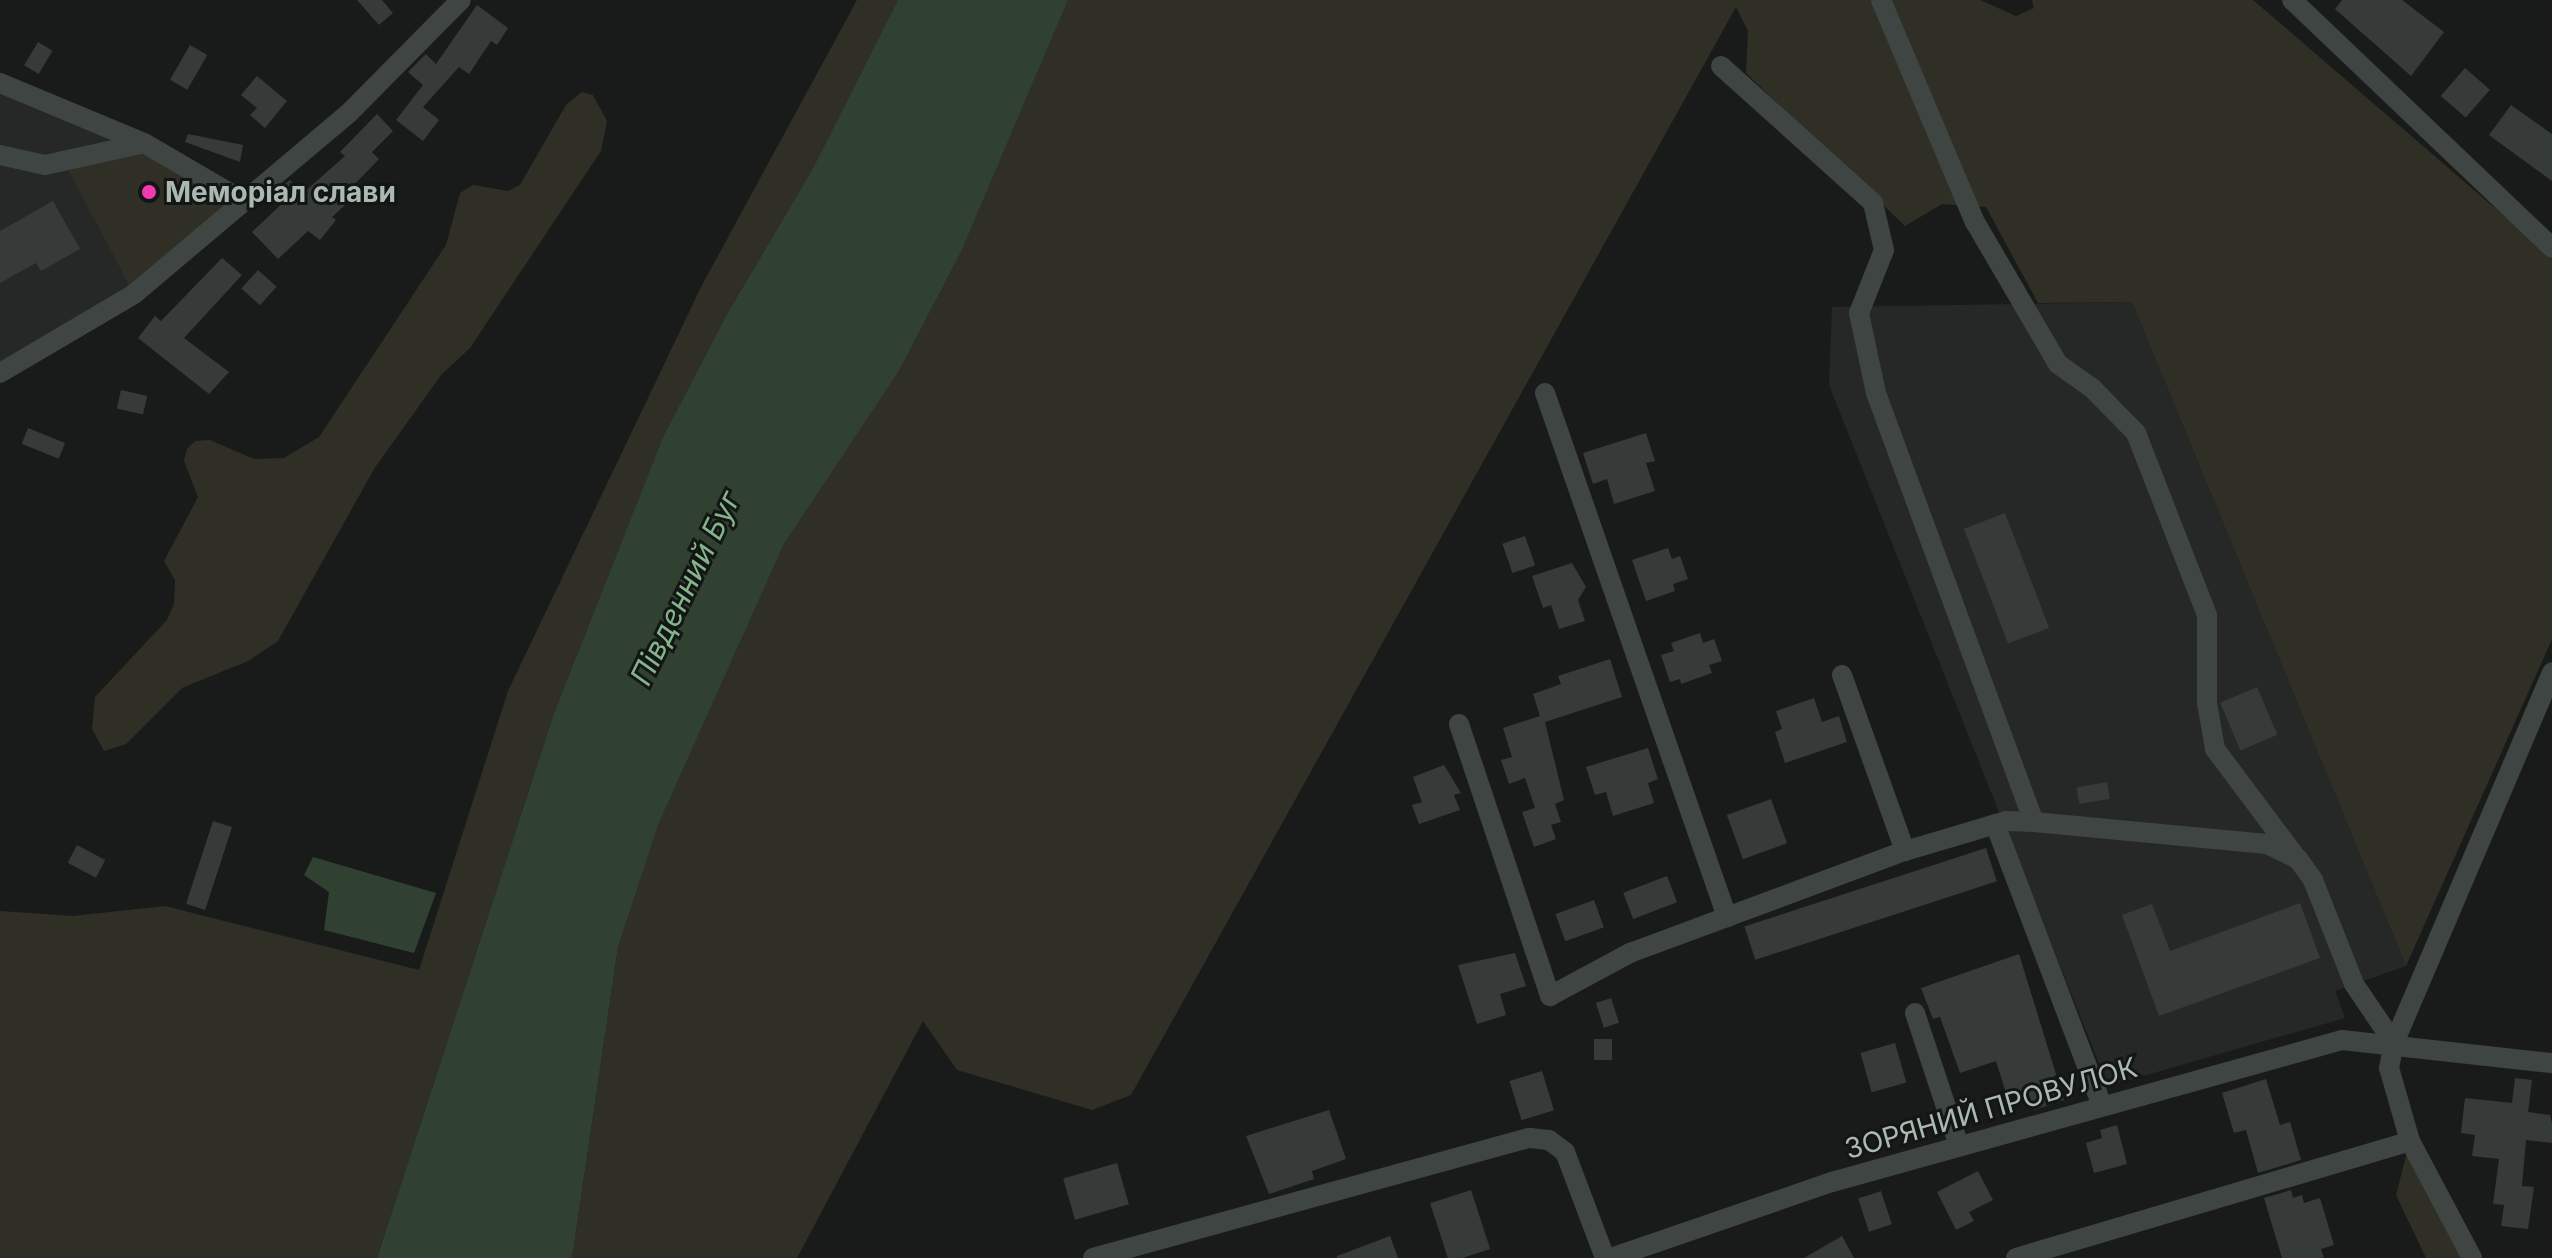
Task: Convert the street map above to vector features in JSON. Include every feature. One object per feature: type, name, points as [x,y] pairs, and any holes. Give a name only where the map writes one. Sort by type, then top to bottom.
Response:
[{"type":"street","points":[[0,373],[134,294],[349,113],[461,0]]},
{"type":"street","points":[[1881,0],[1975,222],[2058,364],[2092,388],[2136,433],[2207,615],[2207,703],[2215,749],[2313,880],[2354,984],[2394,1043]]},
{"type":"street","points":[[2292,0],[2552,248]]},
{"type":"street","points":[[1721,66],[1873,203],[1884,250],[1859,313],[1876,393],[2034,822]]},
{"type":"street","points":[[0,83],[144,143],[242,200]]},
{"type":"street","points":[[0,155],[45,165],[144,143]]},
{"type":"street","points":[[1545,393],[1727,917]]},
{"type":"street","points":[[2472,1258],[2410,1141],[2389,1068],[2394,1043],[2552,672]]},
{"type":"street","points":[[1842,675],[1905,851]]},
{"type":"street","points":[[1459,724],[1550,996],[1630,953],[1905,851],[1995,824],[2034,822],[2267,844],[2298,859]]},
{"type":"street","points":[[1995,824],[2102,1105]]},
{"type":"street","points":[[1915,1013],[1959,1146]]},
{"type":"street","name":"ЗОРЯНИЙ ПРОВУЛОК","points":[[1611,1258],[1832,1182],[2342,1040],[2394,1043],[2552,1063]]},
{"type":"street","points":[[1093,1258],[1530,1138],[1549,1140],[1565,1152],[1605,1258]]},
{"type":"street","points":[[2016,1258],[2410,1141]]},
{"type":"shaded area","points":[[857,0],[898,0],[812,170],[727,314],[663,437],[554,713],[377,1258],[0,1258],[0,911],[73,916],[165,906],[419,970],[508,691],[701,287]]},
{"type":"shaded area","points":[[1068,0],[1980,0],[2016,16],[2034,8],[2032,0],[2253,0],[2552,257],[2552,639],[2406,966],[2132,302],[2038,303],[1986,207],[1942,204],[1905,226],[1746,73],[1748,31],[1736,7],[1131,1095],[1092,1110],[957,1070],[923,1021],[797,1258],[572,1258],[618,947],[659,823],[784,544],[899,371],[962,250]]},
{"type":"shaded area","points":[[0,83],[144,143],[134,294],[0,373]]},
{"type":"shaded area","points":[[582,92],[593,95],[607,121],[601,151],[470,348],[441,375],[374,469],[278,641],[248,661],[182,688],[126,744],[104,751],[92,729],[95,697],[167,620],[174,604],[175,580],[164,561],[198,497],[184,461],[187,449],[195,441],[210,440],[254,459],[284,458],[319,437],[446,245],[460,193],[473,185],[508,191],[520,185],[566,105]]},
{"type":"shaded area","points":[[144,143],[242,200],[134,294],[64,162]]},
{"type":"shaded area","points":[[2132,302],[2406,966],[2335,991],[2345,1018],[2108,1086],[1829,385],[1832,307]]},
{"type":"shaded area","points":[[2410,1141],[2472,1258],[2426,1258],[2396,1195]]},
{"type":"water","name":"Південний Буг","points":[[898,0],[1068,0],[962,250],[899,371],[784,544],[659,823],[618,947],[572,1258],[377,1258],[554,713],[663,437],[727,314],[812,170]]},
{"type":"water","points":[[313,857],[436,893],[414,953],[324,930],[329,892],[304,875]]},
{"type":"building","points":[[357,0],[382,0],[393,13],[379,25]]},
{"type":"building","points":[[2342,0],[2402,0],[2444,32],[2411,76],[2335,9]]},
{"type":"building","points":[[477,5],[508,28],[497,45],[491,41],[469,74],[459,67],[423,107],[439,120],[423,141],[396,120],[423,85],[408,72],[426,54],[436,64]]},
{"type":"building","points":[[38,42],[53,51],[39,74],[24,65]]},
{"type":"building","points":[[190,45],[207,55],[187,90],[170,80]]},
{"type":"building","points":[[2465,68],[2490,90],[2466,118],[2441,96]]},
{"type":"building","points":[[257,76],[287,101],[265,128],[250,115],[257,108],[241,95]]},
{"type":"building","points":[[2511,105],[2552,134],[2552,181],[2489,135]]},
{"type":"building","points":[[377,114],[393,131],[372,152],[379,159],[349,190],[355,196],[332,217],[336,220],[320,240],[308,231],[278,259],[252,232],[286,200],[278,190],[290,180],[302,194],[345,156],[340,152]]},
{"type":"building","points":[[188,134],[243,145],[240,162],[185,142]]},
{"type":"building","points":[[53,201],[80,249],[41,271],[36,263],[0,283],[0,231]]},
{"type":"building","points":[[222,258],[242,275],[184,338],[229,372],[209,394],[138,338],[155,316],[161,321]]},
{"type":"building","points":[[258,270],[277,287],[260,305],[241,289]]},
{"type":"building","points":[[121,390],[147,396],[143,415],[117,409]]},
{"type":"building","points":[[28,428],[65,443],[59,459],[22,444]]},
{"type":"building","points":[[1646,433],[1655,461],[1646,463],[1655,491],[1614,504],[1607,479],[1593,484],[1583,453]]},
{"type":"building","points":[[2005,513],[2049,628],[2008,644],[1964,529]]},
{"type":"building","points":[[1525,536],[1535,565],[1512,573],[1502,544]]},
{"type":"building","points":[[1668,548],[1672,559],[1680,556],[1688,579],[1673,584],[1675,591],[1646,601],[1632,560]]},
{"type":"building","points":[[1572,563],[1586,587],[1578,600],[1585,621],[1559,629],[1551,605],[1543,608],[1532,576]]},
{"type":"building","points":[[1700,633],[1703,643],[1714,639],[1722,661],[1709,665],[1712,673],[1681,684],[1680,679],[1670,682],[1661,655],[1674,651],[1671,643]]},
{"type":"building","points":[[1610,659],[1622,697],[1545,722],[1564,800],[1555,804],[1561,822],[1551,825],[1556,839],[1534,847],[1522,812],[1535,808],[1525,778],[1509,784],[1501,760],[1512,757],[1503,728],[1540,716],[1533,694],[1561,684],[1558,676]]},
{"type":"building","points":[[2257,687],[2277,735],[2240,750],[2220,703]]},
{"type":"building","points":[[1814,698],[1822,722],[1839,716],[1847,742],[1785,763],[1775,732],[1782,729],[1776,711]]},
{"type":"building","points":[[1648,748],[1658,779],[1648,783],[1654,803],[1613,816],[1606,792],[1595,795],[1586,767]]},
{"type":"building","points":[[1444,765],[1461,793],[1454,795],[1460,810],[1419,824],[1412,805],[1422,802],[1413,777]]},
{"type":"building","points":[[2107,782],[2110,799],[2079,804],[2076,787]]},
{"type":"building","points":[[1771,799],[1787,843],[1743,859],[1727,815]]},
{"type":"building","points":[[213,821],[232,827],[205,910],[186,904]]},
{"type":"building","points":[[77,845],[105,860],[96,878],[68,863]]},
{"type":"building","points":[[1986,848],[1997,881],[1755,960],[1744,926]]},
{"type":"building","points":[[1667,876],[1677,902],[1633,919],[1623,893]]},
{"type":"building","points":[[1594,900],[1604,927],[1565,941],[1555,914]]},
{"type":"building","points":[[2300,903],[2320,958],[2159,1016],[2122,915],[2152,904],[2170,951]]},
{"type":"building","points":[[1515,953],[1526,986],[1500,994],[1506,1015],[1477,1024],[1458,965]]},
{"type":"building","points":[[2019,954],[2064,1100],[2034,1110],[2027,1089],[2007,1096],[1996,1061],[1960,1073],[1940,1017],[1933,1019],[1921,988]]},
{"type":"building","points":[[1611,998],[1619,1023],[1604,1028],[1596,1003]]},
{"type":"building","points":[[1594,1039],[1612,1039],[1612,1060],[1594,1060]]},
{"type":"building","points":[[1895,1043],[1906,1082],[1872,1092],[1860,1053]]},
{"type":"building","points":[[1542,1071],[1554,1110],[1521,1120],[1509,1081]]},
{"type":"building","points":[[2515,1078],[2532,1080],[2528,1112],[2550,1115],[2552,1123],[2552,1143],[2526,1140],[2522,1186],[2534,1187],[2528,1229],[2501,1226],[2504,1205],[2493,1204],[2499,1159],[2472,1156],[2475,1135],[2461,1133],[2465,1098],[2512,1103]]},
{"type":"building","points":[[2266,1079],[2280,1125],[2290,1122],[2301,1160],[2258,1173],[2246,1130],[2234,1133],[2222,1093]]},
{"type":"building","points":[[1329,1110],[1346,1159],[1312,1171],[1314,1179],[1269,1194],[1246,1136]]},
{"type":"building","points":[[2117,1125],[2127,1164],[2094,1173],[2086,1143],[2102,1138],[2100,1130]]},
{"type":"building","points":[[1117,1163],[1129,1204],[1075,1220],[1063,1178]]},
{"type":"building","points":[[1978,1171],[1993,1200],[1969,1212],[1974,1221],[1956,1230],[1937,1192]]},
{"type":"building","points":[[1471,1190],[1490,1249],[1462,1258],[1448,1258],[1430,1203]]},
{"type":"building","points":[[2291,1190],[2293,1198],[2302,1195],[2304,1203],[2320,1198],[2334,1245],[2321,1249],[2324,1258],[2282,1258],[2264,1198]]},
{"type":"building","points":[[1881,1191],[1892,1224],[1869,1232],[1858,1198]]},
{"type":"building","points":[[1390,1236],[1398,1258],[1337,1258],[1337,1256]]},
{"type":"building","points":[[1842,1236],[1854,1258],[1804,1258]]},
{"type":"place","name":"Меморіал слави","points":[[149,192]]}]
